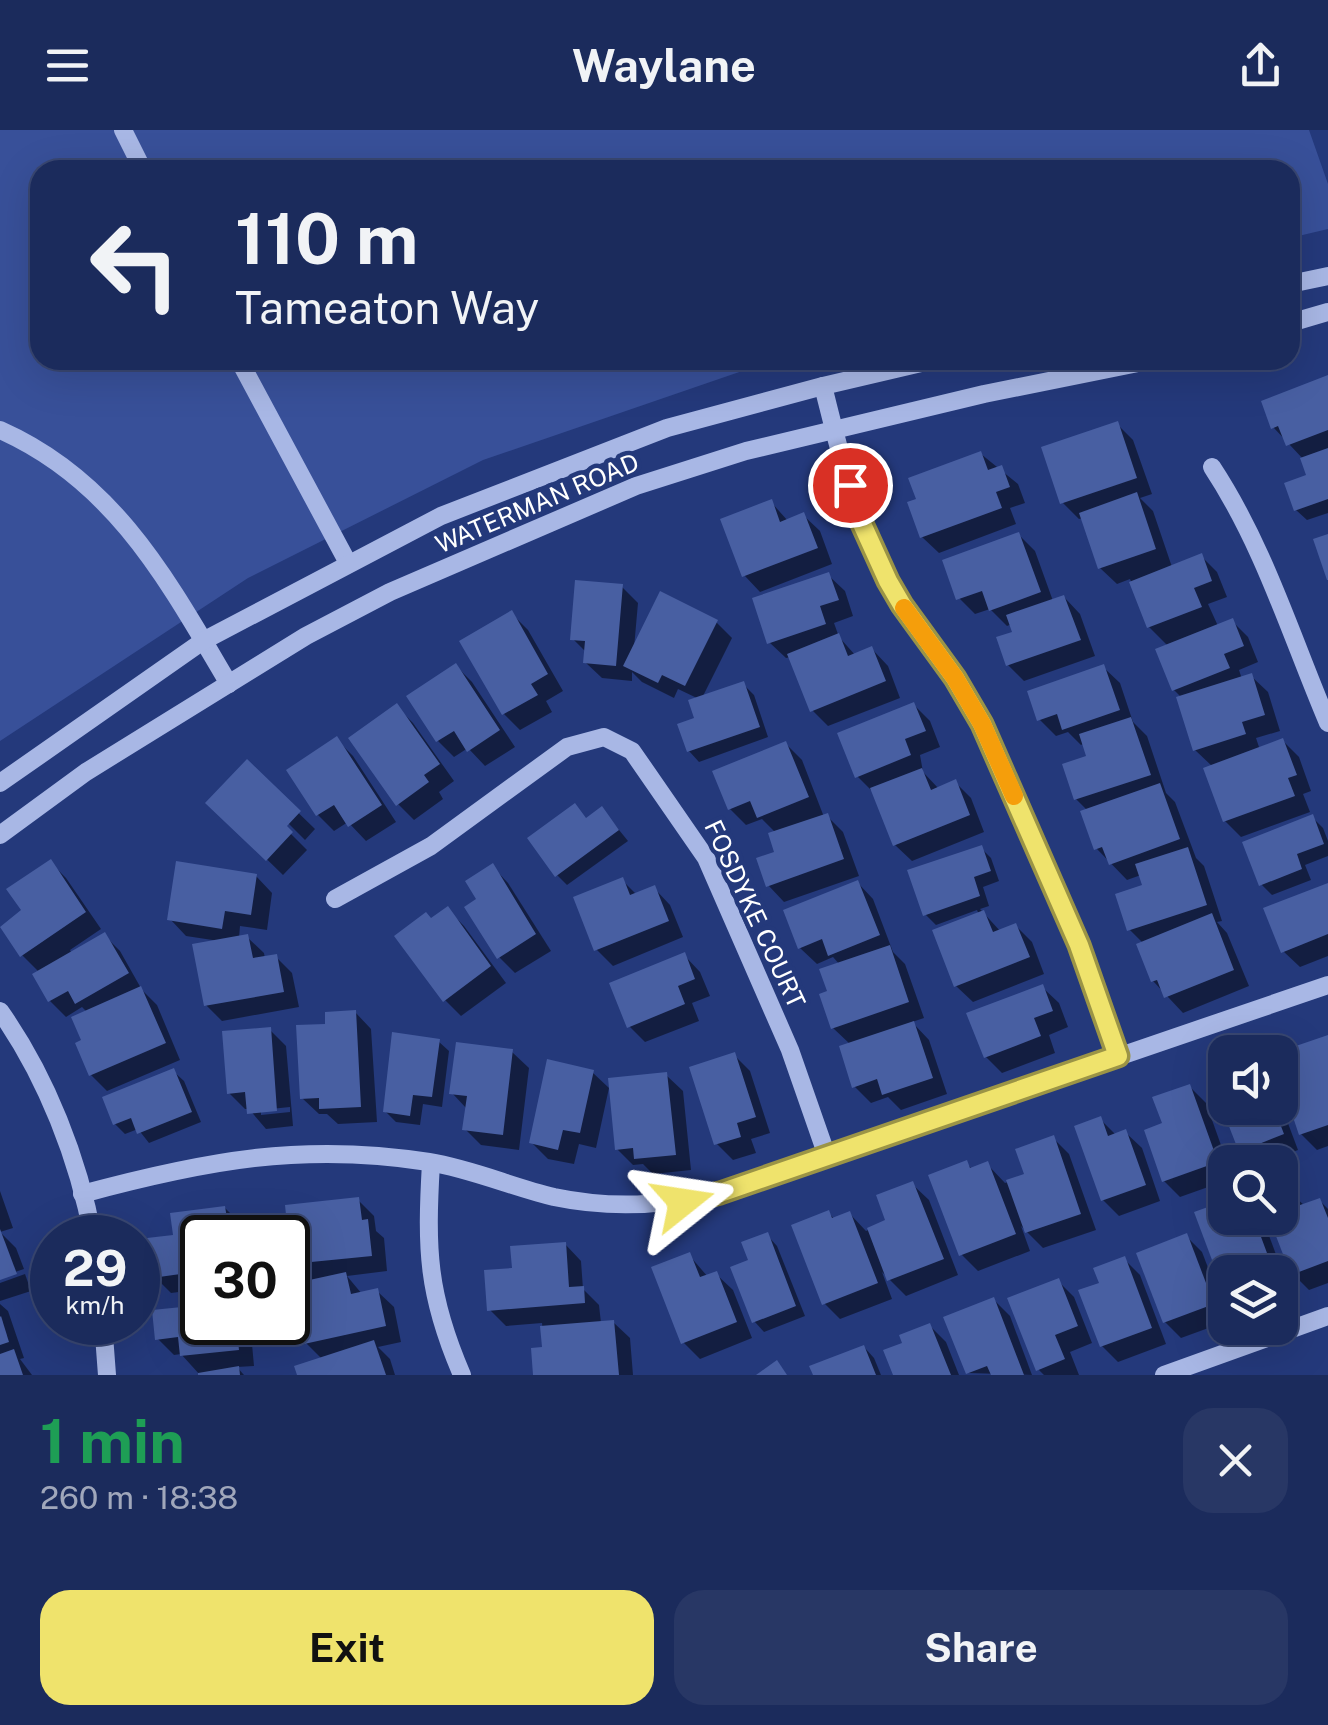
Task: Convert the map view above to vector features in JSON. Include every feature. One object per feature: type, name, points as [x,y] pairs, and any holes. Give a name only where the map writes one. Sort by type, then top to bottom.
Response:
[{"type":"street","points":[[123,130],[138,160]]},
{"type":"street","points":[[1300,282],[1328,276]]},
{"type":"street","points":[[1300,319],[1328,312]]},
{"type":"street","points":[[244,370],[348,562]]},
{"type":"street","name":"WATERMAN ROAD","points":[[0,784],[204,640],[440,516],[668,428],[891,370]]},
{"type":"street","name":"WATERMAN ROAD","points":[[0,836],[86,772],[306,636],[390,592],[520,535],[636,486],[746,451],[1103,370]]},
{"type":"street","points":[[823,386],[858,515],[876,557],[902,605],[955,678],[982,724],[1079,945],[1118,1056]]},
{"type":"street","points":[[0,430],[71,472],[127,525],[158,564],[229,684]]},
{"type":"street","points":[[1212,466],[1264,559],[1328,723]]},
{"type":"street","name":"FOSDYKE COURT","points":[[335,899],[431,846],[567,747],[604,737],[632,751],[706,858],[790,1050],[827,1156]]},
{"type":"street","points":[[82,1194],[176,1168],[242,1158],[351,1154],[431,1163],[552,1196],[644,1206],[720,1193],[1328,985]]},
{"type":"street","points":[[0,1011],[38,1076],[64,1136],[87,1215]]},
{"type":"street","points":[[431,1163],[427,1238],[432,1288],[444,1334],[462,1375]]},
{"type":"street","points":[[1164,1375],[1328,1316]]},
{"type":"street","points":[[105,1345],[107,1375]]},
{"type":"shaded area","points":[[0,130],[1309,130],[1328,184],[1328,229],[1300,236],[1300,160],[30,160],[30,370],[745,370],[483,460],[248,578],[0,741]]},
{"type":"building","points":[[1328,375],[1328,430],[1286,446],[1278,426],[1271,429],[1261,401]]},
{"type":"building","points":[[1118,421],[1137,478],[1060,504],[1041,447]]},
{"type":"building","points":[[1328,448],[1328,499],[1294,511],[1284,483],[1306,475],[1300,458]]},
{"type":"building","points":[[981,451],[988,470],[1002,465],[1010,487],[996,492],[1002,508],[920,538],[907,502],[916,499],[908,478]]},
{"type":"building","points":[[1137,492],[1156,549],[1098,569],[1079,513]]},
{"type":"building","points":[[772,499],[780,522],[804,512],[818,548],[742,577],[720,519]]},
{"type":"building","points":[[1019,532],[1041,592],[989,611],[982,591],[956,600],[942,560]]},
{"type":"building","points":[[1328,534],[1328,580],[1327,580],[1313,539]]},
{"type":"building","points":[[1202,553],[1212,581],[1194,588],[1202,607],[1147,628],[1129,582]]},
{"type":"building","points":[[829,572],[839,600],[820,606],[826,624],[767,644],[752,598]]},
{"type":"building","points":[[575,580],[623,584],[616,666],[583,663],[585,641],[570,640]]},
{"type":"building","points":[[660,591],[718,620],[685,686],[662,675],[658,683],[623,666]]},
{"type":"building","points":[[1064,595],[1081,640],[1006,666],[996,637],[1012,632],[1006,615]]},
{"type":"building","points":[[512,610],[548,674],[531,684],[538,695],[502,715],[459,641]]},
{"type":"building","points":[[1233,618],[1244,646],[1224,654],[1230,668],[1172,691],[1155,649]]},
{"type":"building","points":[[839,633],[848,656],[872,646],[886,681],[810,712],[787,654]]},
{"type":"building","points":[[456,663],[500,730],[467,752],[454,731],[436,742],[406,696]]},
{"type":"building","points":[[1104,664],[1120,710],[1062,730],[1057,714],[1037,721],[1027,691]]},
{"type":"building","points":[[1252,673],[1265,715],[1242,722],[1246,734],[1193,751],[1176,697]]},
{"type":"building","points":[[744,681],[760,727],[687,752],[677,724],[694,718],[688,700]]},
{"type":"building","points":[[914,702],[926,731],[905,739],[911,755],[855,778],[837,733]]},
{"type":"building","points":[[397,703],[440,764],[424,775],[429,782],[396,806],[348,738]]},
{"type":"building","points":[[1131,717],[1151,775],[1074,800],[1062,764],[1086,756],[1079,734]]},
{"type":"building","points":[[337,736],[382,805],[348,827],[334,805],[316,816],[286,770]]},
{"type":"building","points":[[1283,738],[1297,775],[1288,778],[1295,796],[1223,822],[1203,768]]},
{"type":"building","points":[[786,741],[809,797],[757,818],[750,801],[728,810],[712,771]]},
{"type":"building","points":[[247,759],[301,811],[287,826],[293,832],[266,861],[205,803]]},
{"type":"building","points":[[922,768],[931,790],[956,779],[970,815],[893,846],[870,788]]},
{"type":"building","points":[[1160,783],[1180,839],[1109,865],[1102,847],[1094,850],[1080,811]]},
{"type":"building","points":[[575,803],[586,818],[602,806],[619,830],[555,877],[527,838]]},
{"type":"building","points":[[828,813],[844,859],[766,887],[756,858],[774,852],[768,833]]},
{"type":"building","points":[[1313,814],[1324,844],[1297,854],[1302,869],[1259,886],[1242,842]]},
{"type":"building","points":[[982,845],[991,871],[974,877],[980,896],[923,916],[907,870]]},
{"type":"building","points":[[1188,847],[1207,905],[1127,931],[1115,894],[1142,885],[1135,864]]},
{"type":"building","points":[[51,859],[86,912],[20,957],[0,927],[21,910],[6,889]]},
{"type":"building","points":[[176,861],[257,874],[251,915],[225,911],[222,929],[167,920]]},
{"type":"building","points":[[493,863],[536,934],[497,959],[464,907],[476,899],[465,881]]},
{"type":"building","points":[[623,877],[630,895],[655,885],[669,921],[594,951],[573,897]]},
{"type":"building","points":[[858,880],[880,935],[828,956],[822,939],[798,949],[783,910]]},
{"type":"building","points":[[1328,883],[1328,934],[1281,953],[1263,908]]},
{"type":"building","points":[[448,906],[491,966],[443,1002],[394,936],[426,912],[431,918]]},
{"type":"building","points":[[984,910],[993,932],[1016,923],[1030,957],[954,987],[932,930]]},
{"type":"building","points":[[1212,913],[1234,970],[1164,998],[1157,980],[1151,982],[1136,944]]},
{"type":"building","points":[[105,932],[129,973],[75,1004],[68,991],[48,1002],[32,974]]},
{"type":"building","points":[[248,934],[253,958],[277,954],[284,992],[204,1006],[192,944]]},
{"type":"building","points":[[890,945],[909,1002],[831,1029],[819,994],[827,991],[819,969]]},
{"type":"building","points":[[685,952],[695,979],[678,986],[685,1004],[627,1028],[609,983]]},
{"type":"building","points":[[1043,984],[1053,1011],[1034,1018],[1041,1036],[984,1058],[966,1013]]},
{"type":"building","points":[[141,986],[166,1043],[89,1076],[75,1043],[81,1040],[71,1017]]},
{"type":"building","points":[[356,1010],[361,1107],[319,1109],[319,1098],[300,1099],[296,1025],[325,1024],[325,1012]]},
{"type":"building","points":[[914,1021],[933,1078],[882,1095],[877,1079],[852,1088],[839,1046]]},
{"type":"building","points":[[271,1027],[277,1111],[247,1114],[245,1092],[227,1094],[222,1031]]},
{"type":"building","points":[[392,1032],[440,1039],[432,1097],[413,1095],[410,1116],[383,1112]]},
{"type":"building","points":[[1328,1035],[1328,1125],[1299,1135],[1296,1125],[1298,1045]]},
{"type":"building","points":[[456,1042],[513,1049],[503,1135],[462,1130],[467,1096],[449,1094]]},
{"type":"building","points":[[735,1052],[756,1117],[737,1123],[741,1137],[714,1145],[689,1067]]},
{"type":"building","points":[[547,1059],[594,1070],[580,1133],[563,1130],[558,1150],[529,1143]]},
{"type":"building","points":[[174,1068],[192,1112],[137,1134],[131,1118],[113,1125],[102,1097]]},
{"type":"building","points":[[667,1072],[676,1155],[634,1159],[633,1148],[615,1150],[608,1078]]},
{"type":"building","points":[[1190,1084],[1212,1145],[1208,1145],[1208,1166],[1162,1182],[1144,1130],[1162,1123],[1152,1097]]},
{"type":"building","points":[[1101,1116],[1108,1136],[1126,1129],[1146,1185],[1101,1201],[1074,1126]]},
{"type":"building","points":[[1228,1125],[1281,1125],[1284,1134],[1256,1145],[1236,1145]]},
{"type":"building","points":[[1054,1135],[1081,1214],[1025,1233],[1006,1180],[1024,1174],[1015,1149]]},
{"type":"building","points":[[967,1160],[970,1168],[988,1161],[1016,1234],[959,1256],[928,1175]]},
{"type":"building","points":[[913,1181],[944,1259],[887,1281],[867,1228],[885,1220],[876,1195]]},
{"type":"building","points":[[359,1197],[362,1220],[368,1219],[372,1256],[310,1262],[310,1215],[286,1215],[285,1205]]},
{"type":"building","points":[[1320,1198],[1328,1218],[1328,1261],[1298,1272],[1298,1255],[1283,1255],[1276,1235],[1298,1235],[1298,1200],[1300,1205]]},
{"type":"building","points":[[225,1206],[226,1215],[180,1215],[180,1274],[160,1277],[160,1236],[173,1235],[170,1213]]},
{"type":"building","points":[[1208,1207],[1208,1235],[1260,1235],[1268,1255],[1210,1255],[1194,1212]]},
{"type":"building","points":[[829,1210],[832,1218],[850,1211],[878,1283],[822,1305],[791,1225]]},
{"type":"building","points":[[0,1229],[17,1274],[0,1280]]},
{"type":"building","points":[[768,1232],[796,1306],[752,1323],[730,1267],[748,1260],[741,1242]]},
{"type":"building","points":[[1187,1233],[1208,1288],[1208,1306],[1163,1323],[1136,1253]]},
{"type":"building","points":[[566,1242],[569,1287],[584,1286],[585,1303],[487,1311],[484,1270],[512,1268],[510,1246]]},
{"type":"building","points":[[690,1252],[700,1277],[717,1271],[737,1322],[681,1344],[651,1267]]},
{"type":"building","points":[[1125,1256],[1152,1328],[1100,1347],[1078,1290],[1099,1283],[1093,1268]]},
{"type":"building","points":[[346,1272],[351,1294],[378,1288],[386,1326],[310,1343],[310,1280]]},
{"type":"building","points":[[1059,1278],[1078,1326],[1055,1335],[1065,1359],[1036,1371],[1007,1298]]},
{"type":"building","points":[[994,1297],[1024,1375],[991,1375],[987,1366],[966,1374],[943,1317]]},
{"type":"building","points":[[180,1307],[180,1345],[238,1345],[239,1350],[180,1356],[178,1337],[160,1339],[160,1309]]},
{"type":"building","points":[[0,1317],[9,1342],[0,1345]]},
{"type":"building","points":[[614,1320],[619,1375],[533,1375],[531,1348],[542,1347],[540,1326]]},
{"type":"building","points":[[930,1323],[951,1375],[893,1375],[883,1350],[902,1343],[899,1335]]},
{"type":"building","points":[[374,1340],[386,1375],[297,1375],[294,1366]]},
{"type":"building","points":[[864,1345],[876,1375],[813,1375],[809,1366]]},
{"type":"building","points":[[14,1349],[23,1375],[0,1375],[0,1354]]},
{"type":"building","points":[[777,1360],[787,1375],[756,1375]]},
{"type":"building","points":[[239,1366],[240,1375],[198,1375],[198,1373]]},
{"type":"slow traffic","points":[[904,608],[955,678],[982,724],[1014,796]]},
{"type":"route","points":[[683,1202],[720,1193],[1118,1056],[1079,945],[982,724],[888,581],[858,515],[850,485]]}]
